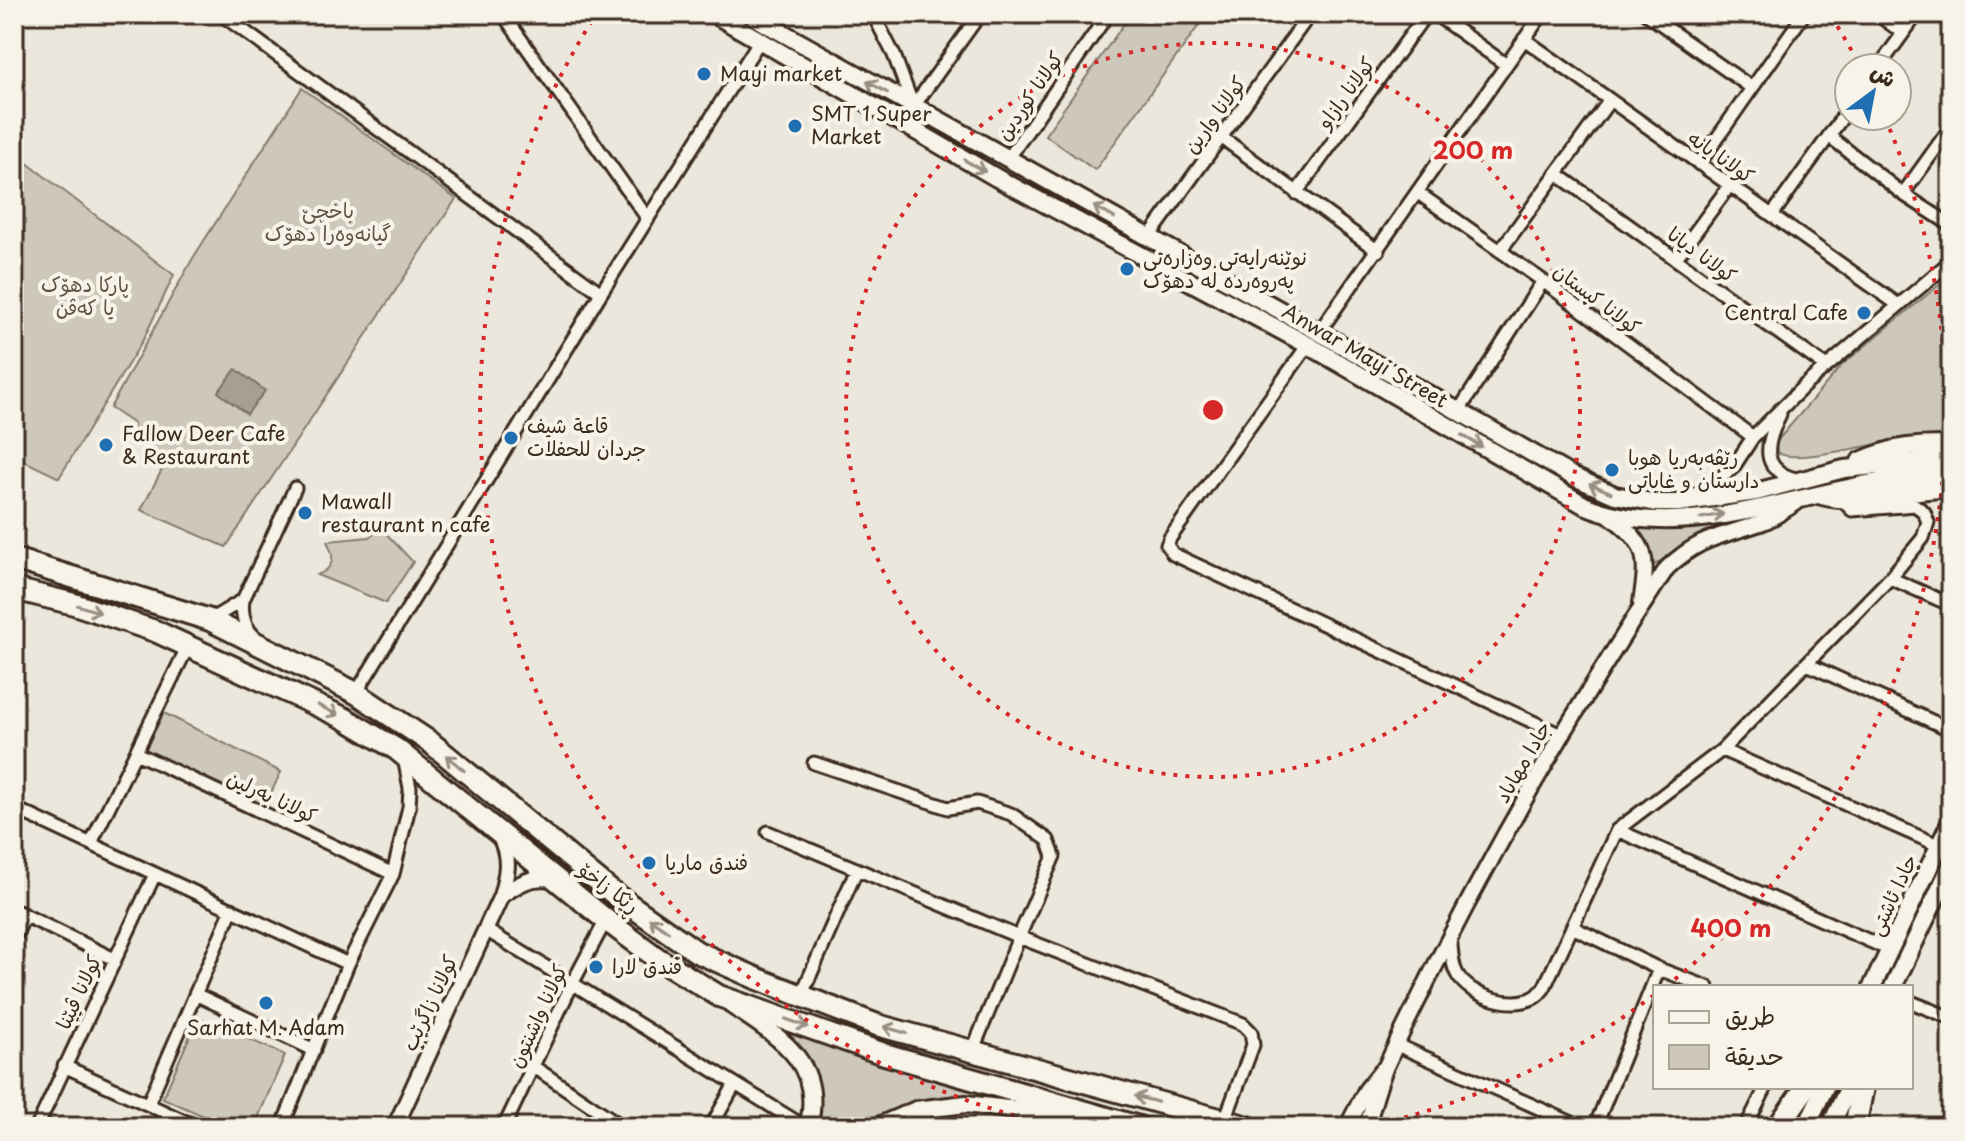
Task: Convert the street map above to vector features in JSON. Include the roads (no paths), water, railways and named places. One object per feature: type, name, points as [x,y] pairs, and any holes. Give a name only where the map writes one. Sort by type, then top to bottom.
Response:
[{"type":"highway","name":"ڕێکا زاخۆ","points":[[14,559],[210,620],[356,693],[430,742],[613,893],[697,952],[877,1025],[1248,1127]]},
{"type":"highway","name":"ڕێکا زاخۆ","points":[[14,589],[74,604],[189,644],[344,718],[404,755],[557,881],[657,958],[719,996],[881,1053],[1139,1127]]},
{"type":"highway","points":[[1778,1127],[1805,1089]]},
{"type":"highway","points":[[1855,1127],[1863,1089]]},
{"type":"main road","name":"Anwar Mayi Street","points":[[714,14],[997,178],[1308,345],[1584,505],[1610,516],[1686,521],[1904,478],[1951,476]]},
{"type":"main road","name":"Anwar Mayi Street","points":[[749,14],[1574,477],[1615,495],[1657,503],[1719,499],[1844,469],[1951,459]]},
{"type":"main road","points":[[1844,469],[1888,449],[1912,445],[1951,445]]},
{"type":"main road","points":[[1813,497],[1844,502],[1951,489]]},
{"type":"main road","name":"جادا مهاباد","points":[[1366,1127],[1385,1067],[1495,852],[1561,735],[1667,568],[1685,551],[1710,537],[1766,522],[1813,497]]},
{"type":"main road","points":[[1610,516],[1633,533],[1646,561],[1641,608]]},
{"type":"main road","name":"جادا ئاشتی","points":[[1873,985],[1951,821]]},
{"type":"main road","name":"كولانا زاگرێب","points":[[395,1127],[501,896],[508,864],[505,847],[497,832]]},
{"type":"main road","name":"جادا ئاشتی","points":[[1894,985],[1951,866]]},
{"type":"main road","points":[[501,896],[529,879],[543,877],[557,881]]},
{"type":"main road","points":[[719,996],[784,1041],[806,1071],[814,1106],[807,1127]]},
{"type":"main road","points":[[1347,1127],[1366,1090],[1385,1067]]},
{"type":"main road","points":[[1806,1127],[1824,1089]]},
{"type":"main road","points":[[1830,1127],[1848,1089]]},
{"type":"main road","points":[[876,1127],[916,1110],[966,1104],[1057,1117],[1119,1121]]},
{"type":"street","points":[[221,14],[601,293]]},
{"type":"street","points":[[503,14],[648,219]]},
{"type":"street","points":[[771,14],[785,36]]},
{"type":"street","points":[[873,14],[894,55],[913,107]]},
{"type":"street","points":[[913,107],[980,14]]},
{"type":"street","name":"کولانا کوردین","points":[[1008,159],[1108,14]]},
{"type":"street","name":"کولانا وارین","points":[[1149,237],[1310,14]]},
{"type":"street","name":"کولانا رازاو","points":[[1296,193],[1426,14]]},
{"type":"street","points":[[1435,14],[1505,64]]},
{"type":"street","points":[[1319,332],[1542,14]]},
{"type":"street","points":[[1647,14],[1752,88]]},
{"type":"street","points":[[1663,25],[1671,14]]},
{"type":"street","points":[[1699,164],[1804,14]]},
{"type":"street","points":[[1877,14],[1903,33]]},
{"type":"street","points":[[1889,52],[1917,14]]},
{"type":"street","name":"کولانا یانه","points":[[1524,39],[1897,304]]},
{"type":"street","points":[[356,693],[760,40]]},
{"type":"street","points":[[1500,251],[1610,100]]},
{"type":"street","points":[[1903,194],[1951,127]]},
{"type":"street","points":[[1772,215],[1833,130]]},
{"type":"street","points":[[1829,136],[1903,194],[1951,225]]},
{"type":"street","points":[[1221,137],[1378,251]]},
{"type":"street","name":"کولانا دیانا","points":[[1557,174],[1825,366]]},
{"type":"street","points":[[1676,258],[1730,185]]},
{"type":"street","name":"کولانا کیستان","points":[[1418,193],[1543,281],[1753,437]]},
{"type":"street","points":[[1678,503],[1707,488],[1732,469],[1753,437],[1825,366],[1951,261]]},
{"type":"street","points":[[1458,412],[1543,281]]},
{"type":"street","points":[[1308,345],[1167,545],[1173,554],[1561,735]]},
{"type":"street","points":[[1784,406],[1767,442],[1768,454],[1779,472],[1800,480]]},
{"type":"street","points":[[267,648],[249,631],[241,613],[243,600],[295,488]]},
{"type":"street","points":[[1450,937],[1454,971],[1462,983],[1480,994],[1497,1000],[1521,1001],[1535,997],[1544,988],[1617,830],[1722,750],[1890,578],[1923,538],[1928,522],[1924,512],[1915,505],[1852,510],[1844,502]]},
{"type":"street","points":[[1890,578],[1951,605]]},
{"type":"street","points":[[210,620],[243,600]]},
{"type":"street","points":[[91,843],[189,644]]},
{"type":"street","points":[[1807,664],[1951,730]]},
{"type":"street","points":[[1722,750],[1938,845]]},
{"type":"street","name":"كولانا بەرلین","points":[[136,753],[393,874]]},
{"type":"street","points":[[282,1127],[348,964],[393,874],[409,807],[410,788],[404,755]]},
{"type":"street","points":[[814,763],[948,808],[977,803],[1011,814],[1048,840],[1054,856],[972,1052]]},
{"type":"street","points":[[14,808],[348,964]]},
{"type":"street","points":[[1617,830],[1890,950]]},
{"type":"street","points":[[768,832],[1247,1028],[1253,1045],[1225,1120]]},
{"type":"street","points":[[801,996],[857,869]]},
{"type":"street","name":"كولانا ڤیێنا","points":[[37,1127],[155,874]]},
{"type":"street","points":[[148,1104],[232,909]]},
{"type":"street","points":[[14,938],[19,912],[114,959]]},
{"type":"street","name":"كولانا واشنتون","points":[[504,1127],[606,920]]},
{"type":"street","points":[[1572,927],[1659,969],[1702,985]]},
{"type":"street","points":[[486,930],[807,1127]]},
{"type":"street","points":[[1595,1127],[1659,969]]},
{"type":"street","points":[[195,994],[314,1050]]},
{"type":"street","points":[[1913,1003],[1951,1018]]},
{"type":"street","points":[[1397,1045],[1581,1127]]},
{"type":"street","points":[[64,1066],[197,1127]]},
{"type":"street","points":[[534,1067],[605,1122],[623,1127]]},
{"type":"street","points":[[711,1127],[735,1084]]},
{"type":"street","points":[[1746,1127],[1765,1089]]},
{"type":"place","name":"Mayi market","points":[[704,74]]},
{"type":"place","name":"SMT 1 Super Market","points":[[795,126]]},
{"type":"place","name":"نوێنەرایەتی وەزارەتی پەروەردە لە دهۆک","points":[[1127,269]]},
{"type":"place","name":"Central Cafe","points":[[1864,313]]},
{"type":"place","name":"قاعة شيف جردان للحفلات","points":[[511,438]]},
{"type":"place","name":"Fallow Deer Cafe & Restaurant","points":[[106,445]]},
{"type":"place","name":"رێڤەبەريا ھوبا دارستان و غاباتى","points":[[1612,470]]},
{"type":"place","name":"Mawall restaurant n cafe","points":[[305,513]]},
{"type":"place","name":"فندق ماريا","points":[[649,863]]},
{"type":"place","name":"فندق لارا","points":[[596,967]]},
{"type":"place","name":"Sarhat M. Adam","points":[[266,1003]]},
{"type":"park label","name":"باخچێ گیانه‌وه‌را دهۆک","points":[[328,222]]},
{"type":"park label","name":"پاركا دهۆک يا كەڤن","points":[[85,296]]}]
